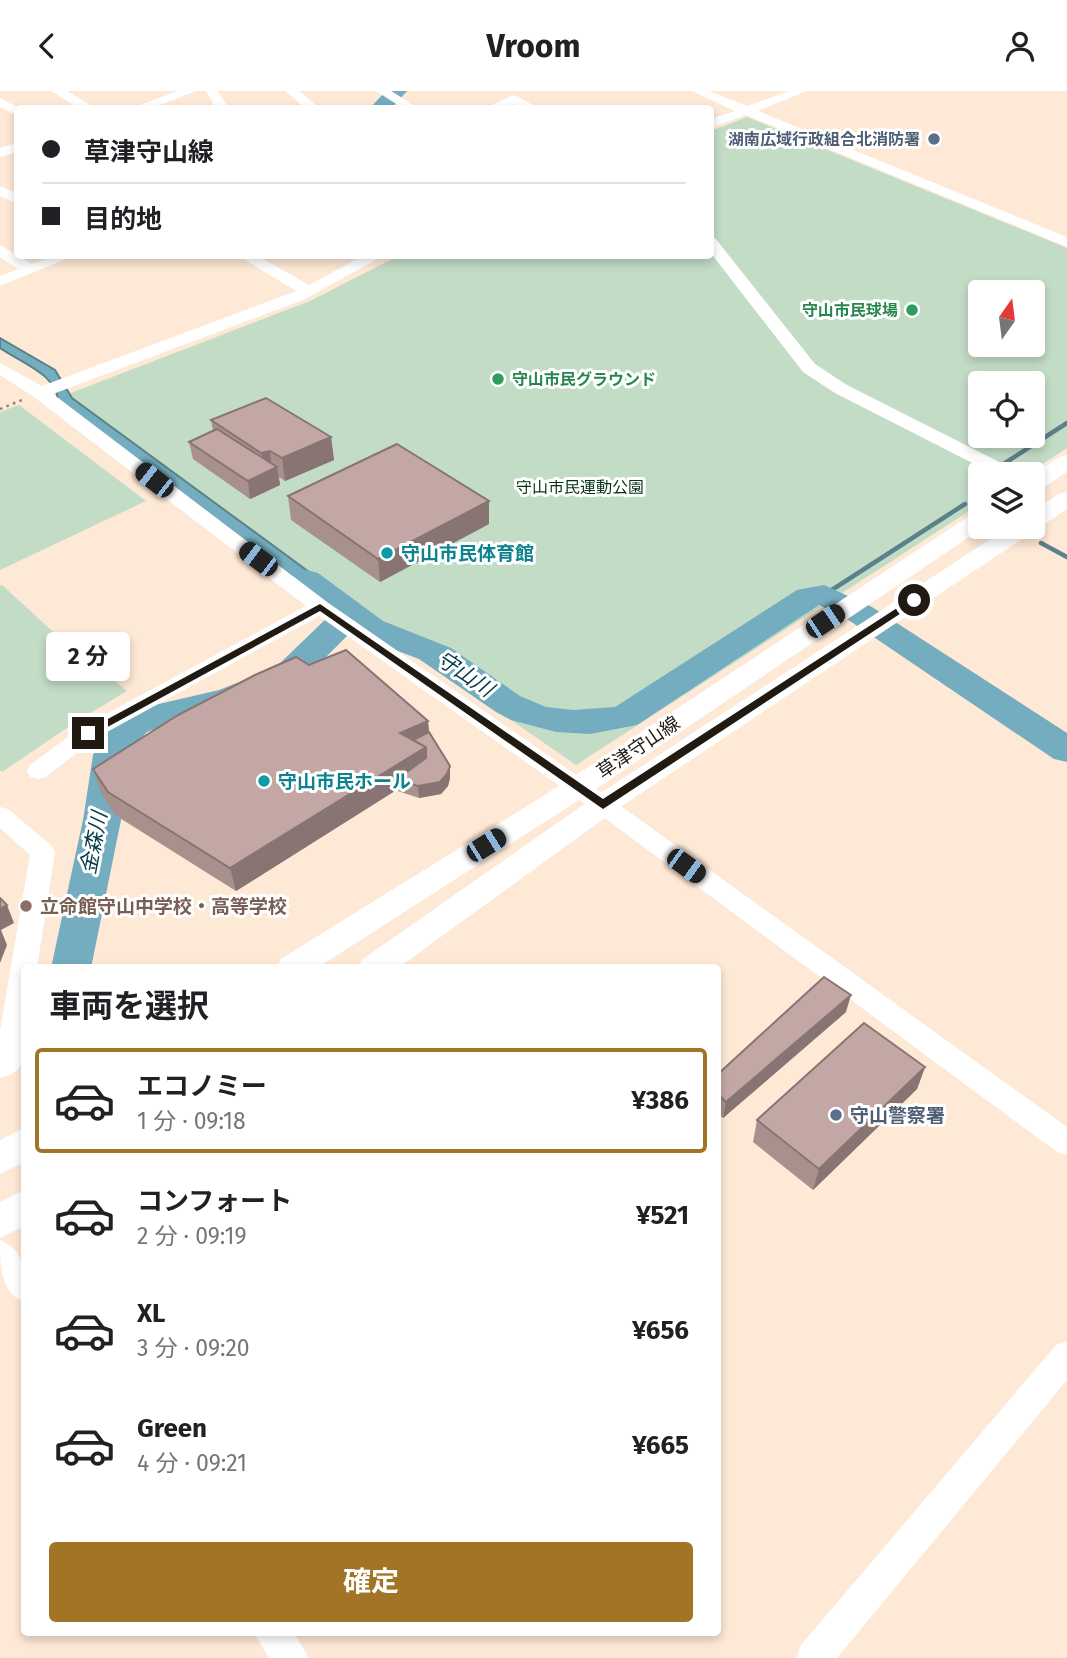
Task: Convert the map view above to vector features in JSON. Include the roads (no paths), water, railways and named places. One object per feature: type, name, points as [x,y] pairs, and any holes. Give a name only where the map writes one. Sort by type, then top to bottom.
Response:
[{"type":"main road","points":[[1045,477],[1067,463]]},
{"type":"main road","points":[[1045,513],[1067,499]]},
{"type":"main road","name":"草津守山線","points":[[298,964],[577,789],[968,527]]},
{"type":"main road","name":"草津守山線","points":[[379,964],[603,805],[1008,539]]},
{"type":"main road","points":[[0,1159],[21,1145]]},
{"type":"main road","points":[[0,1222],[21,1208]]},
{"type":"street","points":[[57,91],[83,105]]},
{"type":"street","points":[[132,91],[153,103]]},
{"type":"street","points":[[147,105],[190,91]]},
{"type":"street","points":[[291,91],[310,105]]},
{"type":"street","points":[[382,91],[407,105]]},
{"type":"street","points":[[698,91],[1067,242]]},
{"type":"street","points":[[714,123],[801,91]]},
{"type":"street","points":[[499,105],[514,99],[527,105]]},
{"type":"street","points":[[714,246],[809,368],[841,389],[984,462]]},
{"type":"street","points":[[0,250],[31,270]]},
{"type":"street","points":[[0,281],[59,259]]},
{"type":"street","points":[[251,259],[308,291]]},
{"type":"street","points":[[40,393],[234,322],[308,291],[370,259]]},
{"type":"street","points":[[0,368],[40,393],[326,611],[603,805],[1067,1143]]},
{"type":"street","points":[[38,771],[88,733],[326,611]]},
{"type":"street","points":[[0,815],[43,852],[24,964]]},
{"type":"street","points":[[0,1067],[8,1062],[21,984]]},
{"type":"street","points":[[0,1254],[21,1284]]},
{"type":"street","points":[[814,1658],[1067,1356]]},
{"type":"street","points":[[274,1636],[290,1658]]},
{"type":"water","points":[[0,338],[55,370],[72,398],[354,605],[343,614],[58,403],[57,393],[45,377],[0,348]]},
{"type":"waterway","points":[[383,105],[397,91]]},
{"type":"waterway","points":[[1007,462],[1067,423]]},
{"type":"waterway","name":"守山川","points":[[824,595],[965,504]]},
{"type":"waterway","name":"守山川","points":[[1041,543],[1067,557]]},
{"type":"waterway","name":"守山川","points":[[307,580],[350,614]]},
{"type":"waterway","name":"守山川","points":[[350,614],[371,628],[425,648],[508,704],[523,711],[556,721],[590,722],[625,717],[808,597],[824,595],[861,614],[1067,750]]},
{"type":"waterway","name":"金森川","points":[[72,964],[102,820],[111,755],[121,737],[135,724],[158,715],[227,700],[287,676],[350,614]]},
{"type":"place","name":"湖南広域行政組合北消防署","points":[[934,139]]},
{"type":"place","name":"守山市民球場","points":[[912,310]]},
{"type":"place","name":"守山市民グラウンド","points":[[498,379]]},
{"type":"place","name":"守山市民体育館","points":[[387,553]]},
{"type":"place","name":"守山市民ホール","points":[[264,781]]},
{"type":"place","name":"立命館守山中学校・高等学校","points":[[26,906]]},
{"type":"place","name":"守山警察署","points":[[836,1115]]},
{"type":"park label","name":"守山市民運動公園","points":[[580,487]]}]
